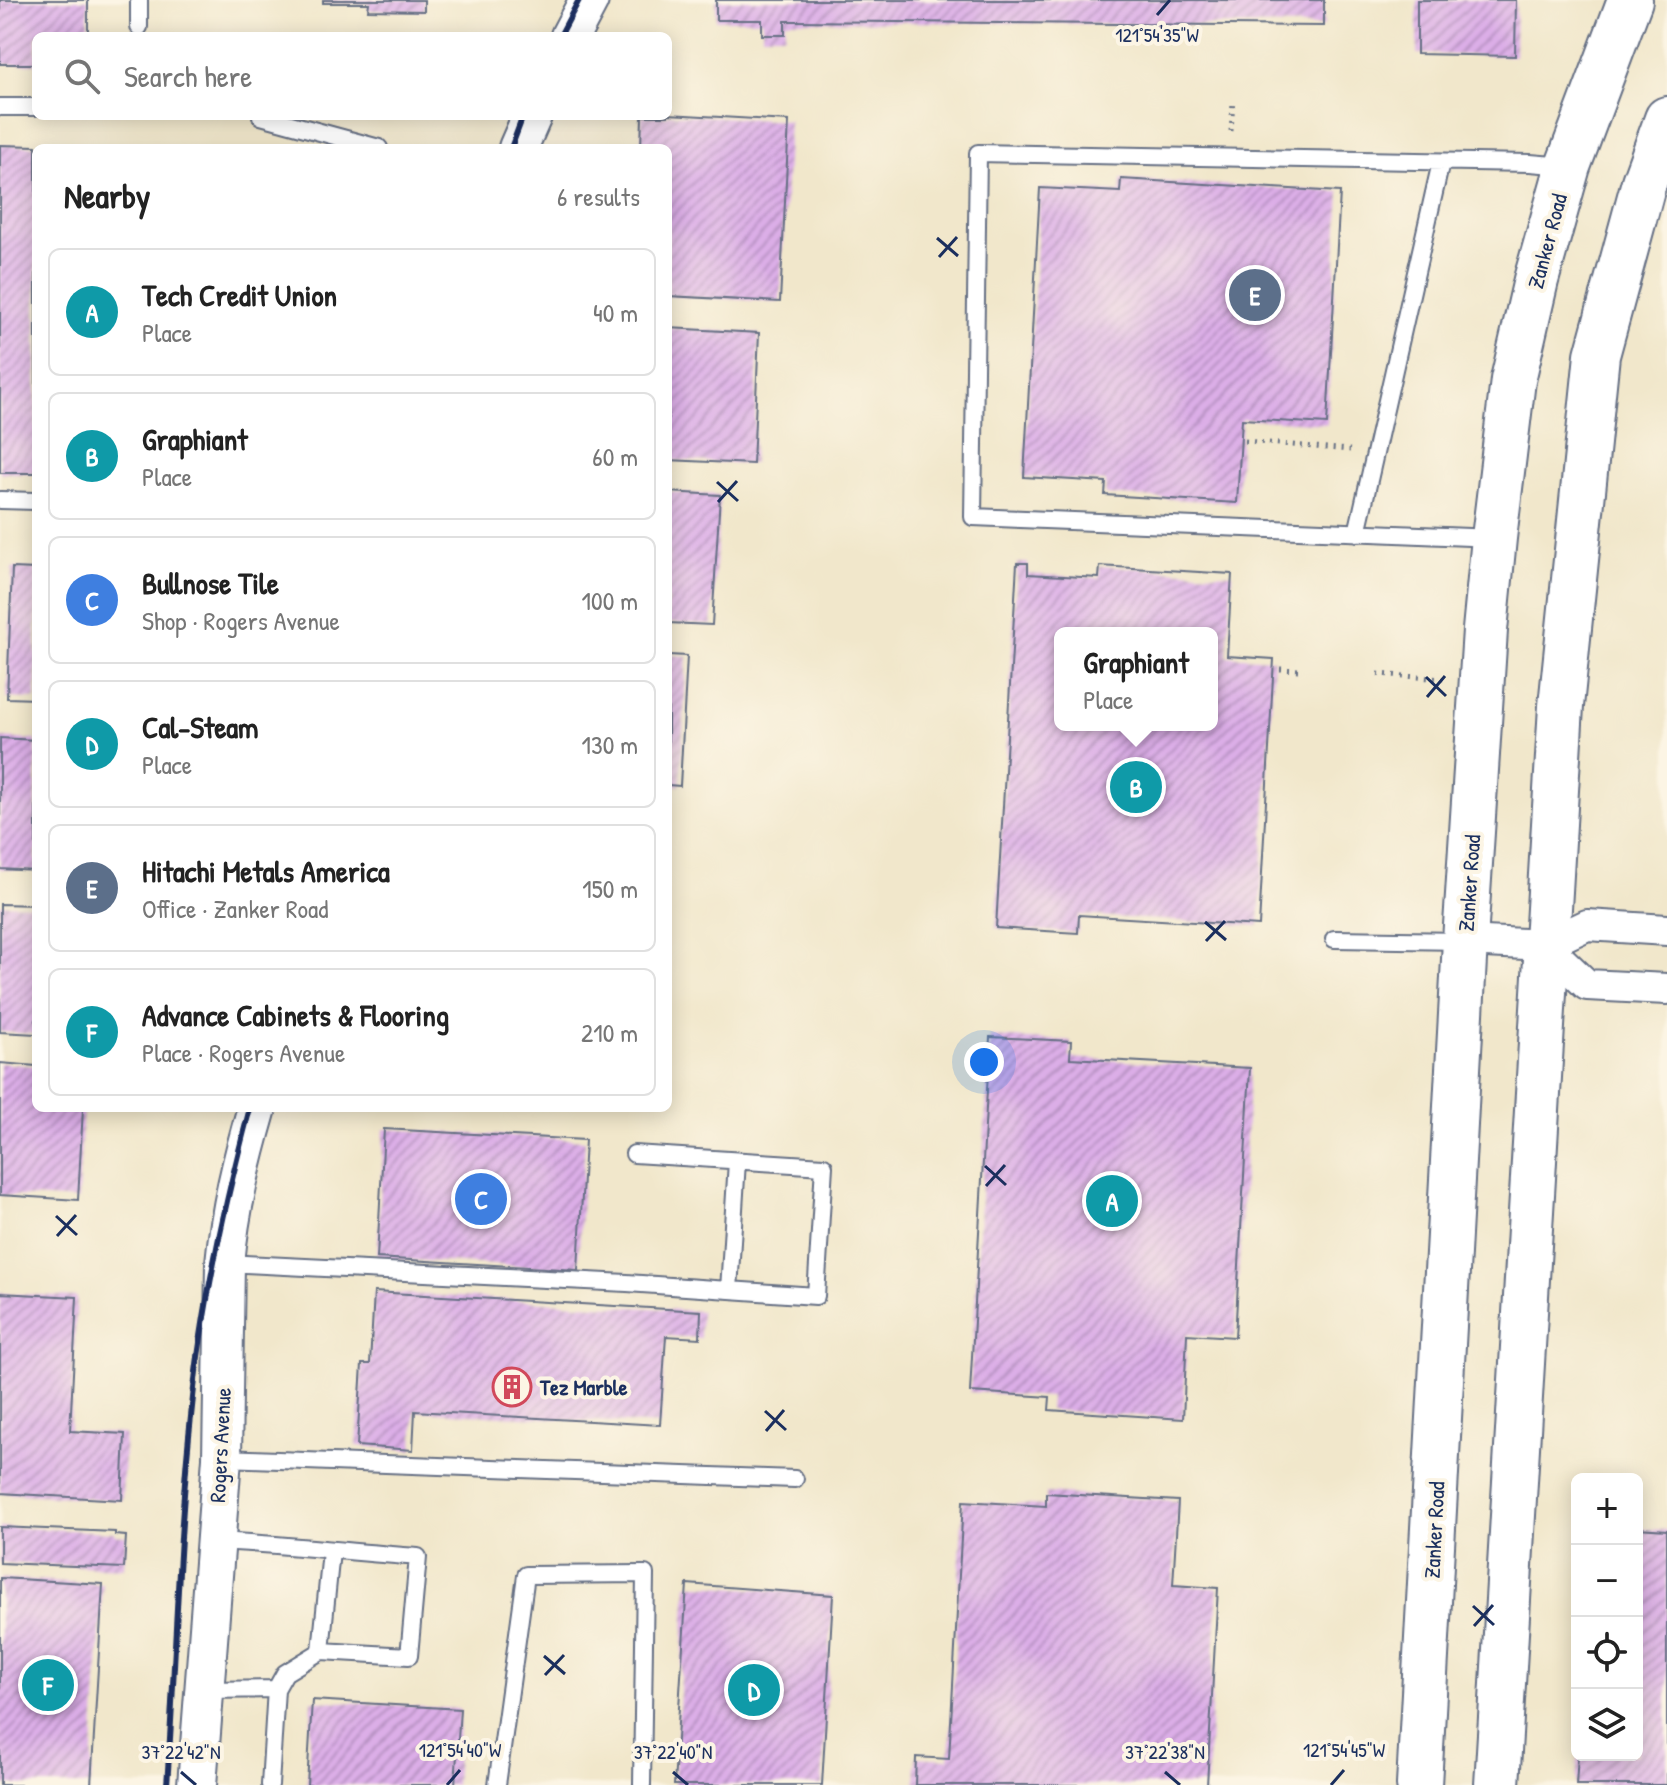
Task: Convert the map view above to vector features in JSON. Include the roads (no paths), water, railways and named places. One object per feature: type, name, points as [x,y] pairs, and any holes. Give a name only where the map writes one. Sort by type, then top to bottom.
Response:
[{"type":"main road","name":"Zanker Road","points":[[1419,1785],[1465,941],[1494,538],[1513,380],[1536,280],[1568,166],[1630,0]]},
{"type":"main road","points":[[1497,1785],[1561,706],[1597,355],[1644,182],[1667,119]]},
{"type":"street","points":[[572,32],[589,0]]},
{"type":"street","points":[[520,144],[530,120]]},
{"type":"street","points":[[1465,941],[1545,945],[1587,925],[1667,930]]},
{"type":"street","points":[[1545,945],[1587,985],[1667,989]]},
{"type":"street","name":"Rogers Avenue","points":[[197,1785],[222,1458],[225,1263],[241,1165],[256,1112]]},
{"type":"lane","points":[[139,0],[139,27]]},
{"type":"lane","points":[[0,107],[32,107]]},
{"type":"lane","points":[[276,120],[364,144]]},
{"type":"lane","points":[[1494,538],[973,517],[978,153],[1568,166]]},
{"type":"lane","points":[[1357,533],[1441,162]]},
{"type":"lane","points":[[0,500],[32,501]]},
{"type":"lane","points":[[1334,939],[1465,941]]},
{"type":"lane","points":[[225,1263],[816,1296],[824,1166],[634,1154]]},
{"type":"lane","points":[[729,1290],[737,1161]]},
{"type":"lane","points":[[222,1458],[795,1479]]},
{"type":"lane","points":[[214,1541],[418,1557],[409,1656],[321,1651],[285,1673],[276,1689],[270,1785]]},
{"type":"lane","points":[[321,1651],[331,1551]]},
{"type":"lane","points":[[497,1785],[526,1575],[645,1574],[642,1785]]},
{"type":"lane","points":[[203,1690],[276,1689]]},
{"type":"railway","points":[[562,32],[579,0]]},
{"type":"railway","points":[[512,144],[522,120]]},
{"type":"railway","points":[[167,1785],[183,1502],[196,1369],[215,1256],[249,1112]]},
{"type":"place","name":"Hitachi Metals America","points":[[1255,295]]},
{"type":"place","name":"Graphiant","points":[[1136,787]]},
{"type":"place","name":"Bullnose Tile","points":[[481,1199]]},
{"type":"place","name":"Tech Credit Union","points":[[1112,1201]]},
{"type":"place","name":"Tez Marble","points":[[512,1387]]},
{"type":"place","name":"Advance Cabinets & Flooring","points":[[48,1685]]},
{"type":"place","name":"Cal-Steam","points":[[754,1690]]}]
